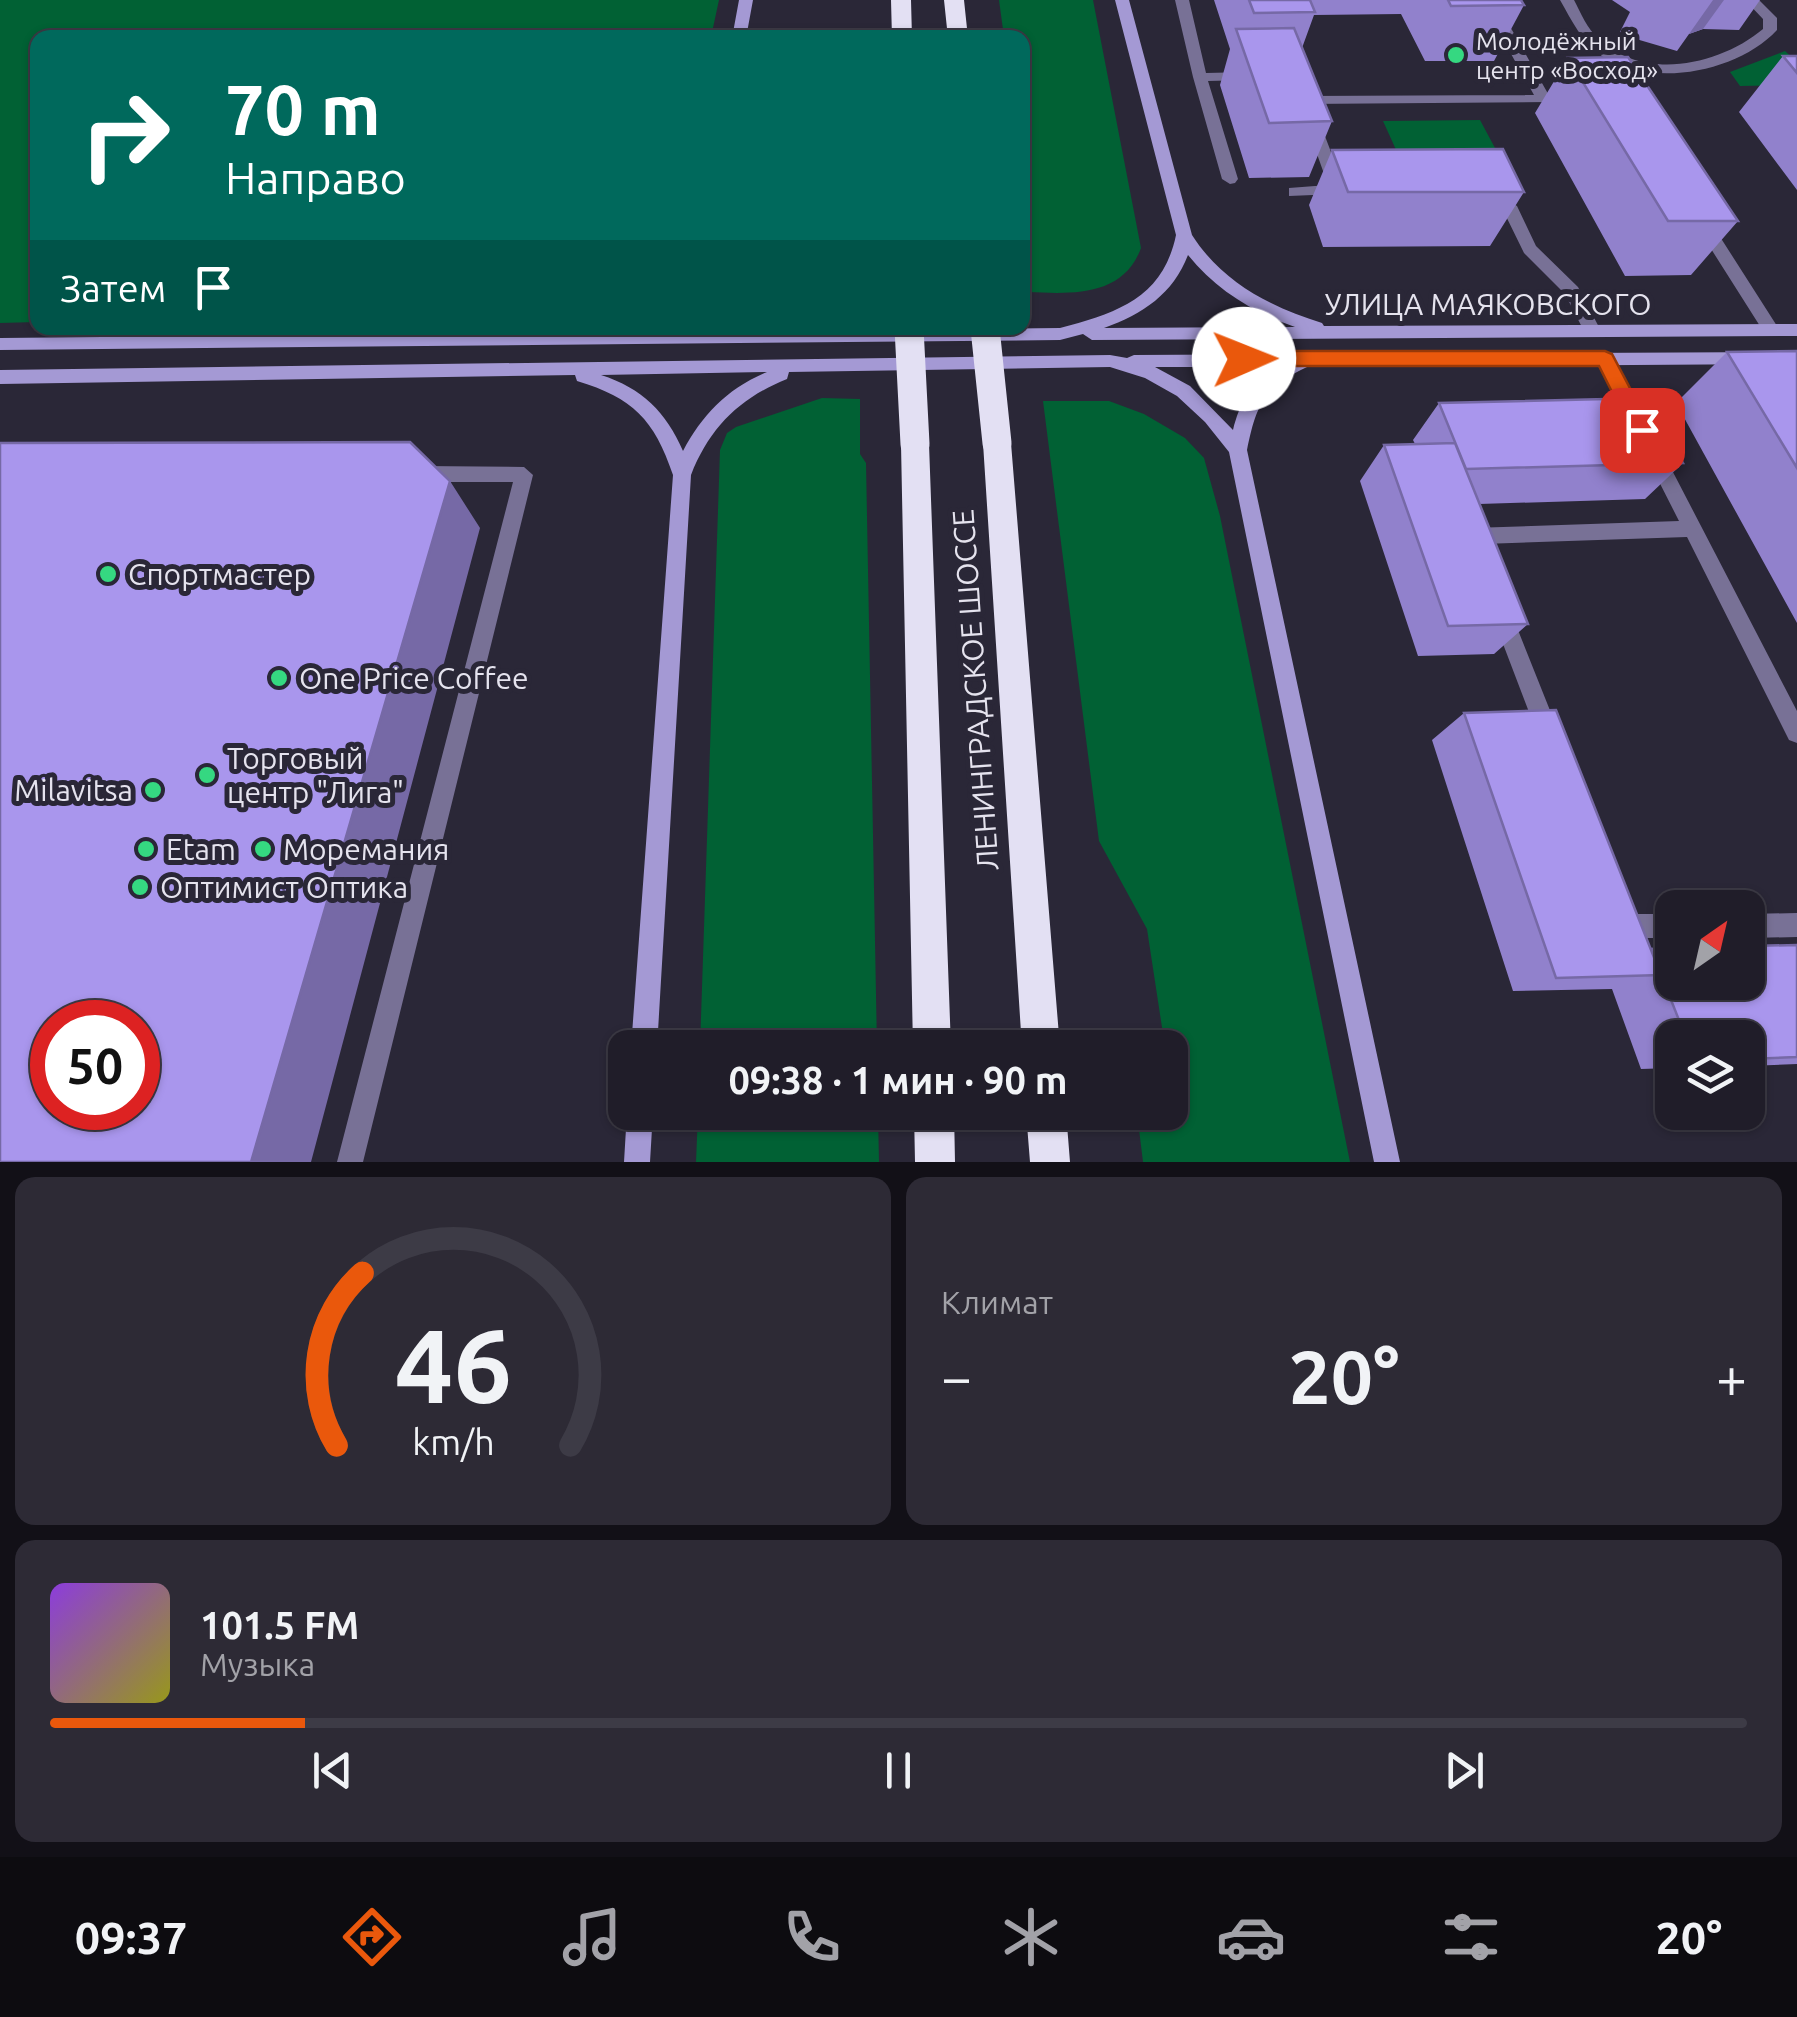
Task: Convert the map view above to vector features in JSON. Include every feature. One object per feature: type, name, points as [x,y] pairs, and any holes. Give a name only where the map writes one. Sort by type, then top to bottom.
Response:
[{"type":"highway","points":[[902,0],[902,30]]},
{"type":"highway","points":[[954,0],[957,30]]},
{"type":"highway","name":"ЛЕНИНГРАДСКОЕ ШОССЕ","points":[[909,335],[931,1030]]},
{"type":"highway","name":"ЛЕНИНГРАДСКОЕ ШОССЕ","points":[[986,335],[1040,1030]]},
{"type":"highway","points":[[934,1130],[935,1162]]},
{"type":"highway","points":[[1047,1130],[1050,1162]]},
{"type":"main road","points":[[740,30],[746,0]]},
{"type":"main road","points":[[1122,0],[1184,235],[1204,264],[1238,293],[1310,325],[1342,332]]},
{"type":"main road","points":[[1060,334],[1128,314],[1147,302],[1173,272],[1184,235]]},
{"type":"main road","name":"УЛИЦА МАЯКОВСКОГО","points":[[1030,334],[1797,330]]},
{"type":"main road","points":[[0,344],[534,335]]},
{"type":"main road","name":"УЛИЦА МАЯКОВСКОГО","points":[[526,337],[940,335]]},
{"type":"main road","points":[[1311,357],[1265,382],[1254,396],[1245,410],[1238,450],[1387,1162]]},
{"type":"main road","name":"УЛИЦА МАЯКОВСКОГО","points":[[822,367],[1311,357],[1797,358]]},
{"type":"main road","points":[[1110,361],[1144,368],[1194,397],[1238,450]]},
{"type":"main road","points":[[0,378],[822,367]]},
{"type":"main road","points":[[645,1030],[682,475],[692,446],[731,400],[760,382],[822,367]]},
{"type":"main road","points":[[552,371],[614,385],[640,400],[661,422],[682,475]]},
{"type":"main road","points":[[637,1162],[639,1130]]},
{"type":"lane","points":[[1182,0],[1230,179]]},
{"type":"lane","points":[[1294,192],[1337,189],[1303,94],[1544,99],[1488,0]]},
{"type":"lane","points":[[1568,0],[1591,40],[1607,53],[1660,69],[1695,68],[1762,40],[1770,30],[1770,18],[1752,0]]},
{"type":"lane","points":[[1200,77],[1258,76]]},
{"type":"lane","points":[[1509,206],[1530,249],[1572,291],[1592,331]]},
{"type":"lane","points":[[1694,210],[1771,330]]},
{"type":"lane","points":[[1761,358],[1772,376]]},
{"type":"lane","points":[[1605,359],[1797,733]]},
{"type":"lane","points":[[350,1162],[524,475],[405,474]]},
{"type":"lane","points":[[1479,555],[1472,536],[1692,529]]},
{"type":"lane","points":[[1493,592],[1558,759]]},
{"type":"lane","points":[[1608,889],[1623,926],[1655,926]]},
{"type":"lane","points":[[1765,926],[1797,926]]},
{"type":"green space","points":[[0,0],[719,0],[713,30],[30,30],[30,322],[0,323]]},
{"type":"green space","points":[[999,0],[1093,0],[1141,248],[1133,264],[1109,284],[1078,292],[1030,292],[1030,30],[1003,30]]},
{"type":"green space","points":[[1785,51],[1797,62],[1797,85],[1740,86],[1730,72]]},
{"type":"green space","points":[[1480,120],[1502,161],[1402,163],[1383,121]]},
{"type":"green space","points":[[822,398],[860,399],[860,454],[866,463],[877,1030],[701,1030],[720,450],[727,433]]},
{"type":"green space","points":[[1043,401],[1109,401],[1144,414],[1185,438],[1204,458],[1220,516],[1350,1162],[1143,1162],[1139,1130],[1188,1130],[1188,1030],[1162,1030],[1147,929],[1099,841]]},
{"type":"green space","points":[[697,1130],[878,1130],[879,1162],[696,1162]]},
{"type":"building","points":[[1249,0],[1310,0],[1315,12],[1254,13]]},
{"type":"building","points":[[1448,0],[1521,0],[1524,5],[1451,6]]},
{"type":"building","points":[[1294,28],[1332,121],[1269,123],[1236,29]]},
{"type":"building","points":[[1783,56],[1797,56],[1797,73]]},
{"type":"building","points":[[1628,57],[1738,221],[1668,221],[1568,58]]},
{"type":"building","points":[[1503,149],[1524,192],[1348,192],[1332,150]]},
{"type":"building","points":[[1797,351],[1797,468],[1727,352]]},
{"type":"building","points":[[1648,398],[1683,463],[1466,469],[1439,403]]},
{"type":"building","name":"Торговый центр \"Лига\"","points":[[410,442],[450,481],[251,1162],[0,1162],[0,443]]},
{"type":"building","points":[[1455,443],[1528,624],[1448,626],[1384,445]]},
{"type":"building","points":[[1556,710],[1655,960],[1655,975],[1556,978],[1464,713]]},
{"type":"building","points":[[1797,945],[1797,1057],[1765,1058],[1765,1020],[1679,1020],[1671,1000],[1765,1000],[1765,946]]},
{"type":"place","name":"Молодёжный центр «Восход»","points":[[1456,55]]},
{"type":"place","name":"Спортмастер","points":[[108,574]]},
{"type":"place","name":"One Price Coffee","points":[[279,678]]},
{"type":"place","name":"Торговый центр \"Лига\"","points":[[207,775]]},
{"type":"place","name":"Milavitsa","points":[[153,790]]},
{"type":"place","name":"Etam","points":[[146,849]]},
{"type":"place","name":"Моремания","points":[[263,849]]},
{"type":"place","name":"Оптимист Оптика","points":[[140,887]]},
{"type":"route","points":[[1244,359],[1605,359],[1642,430]]}]
